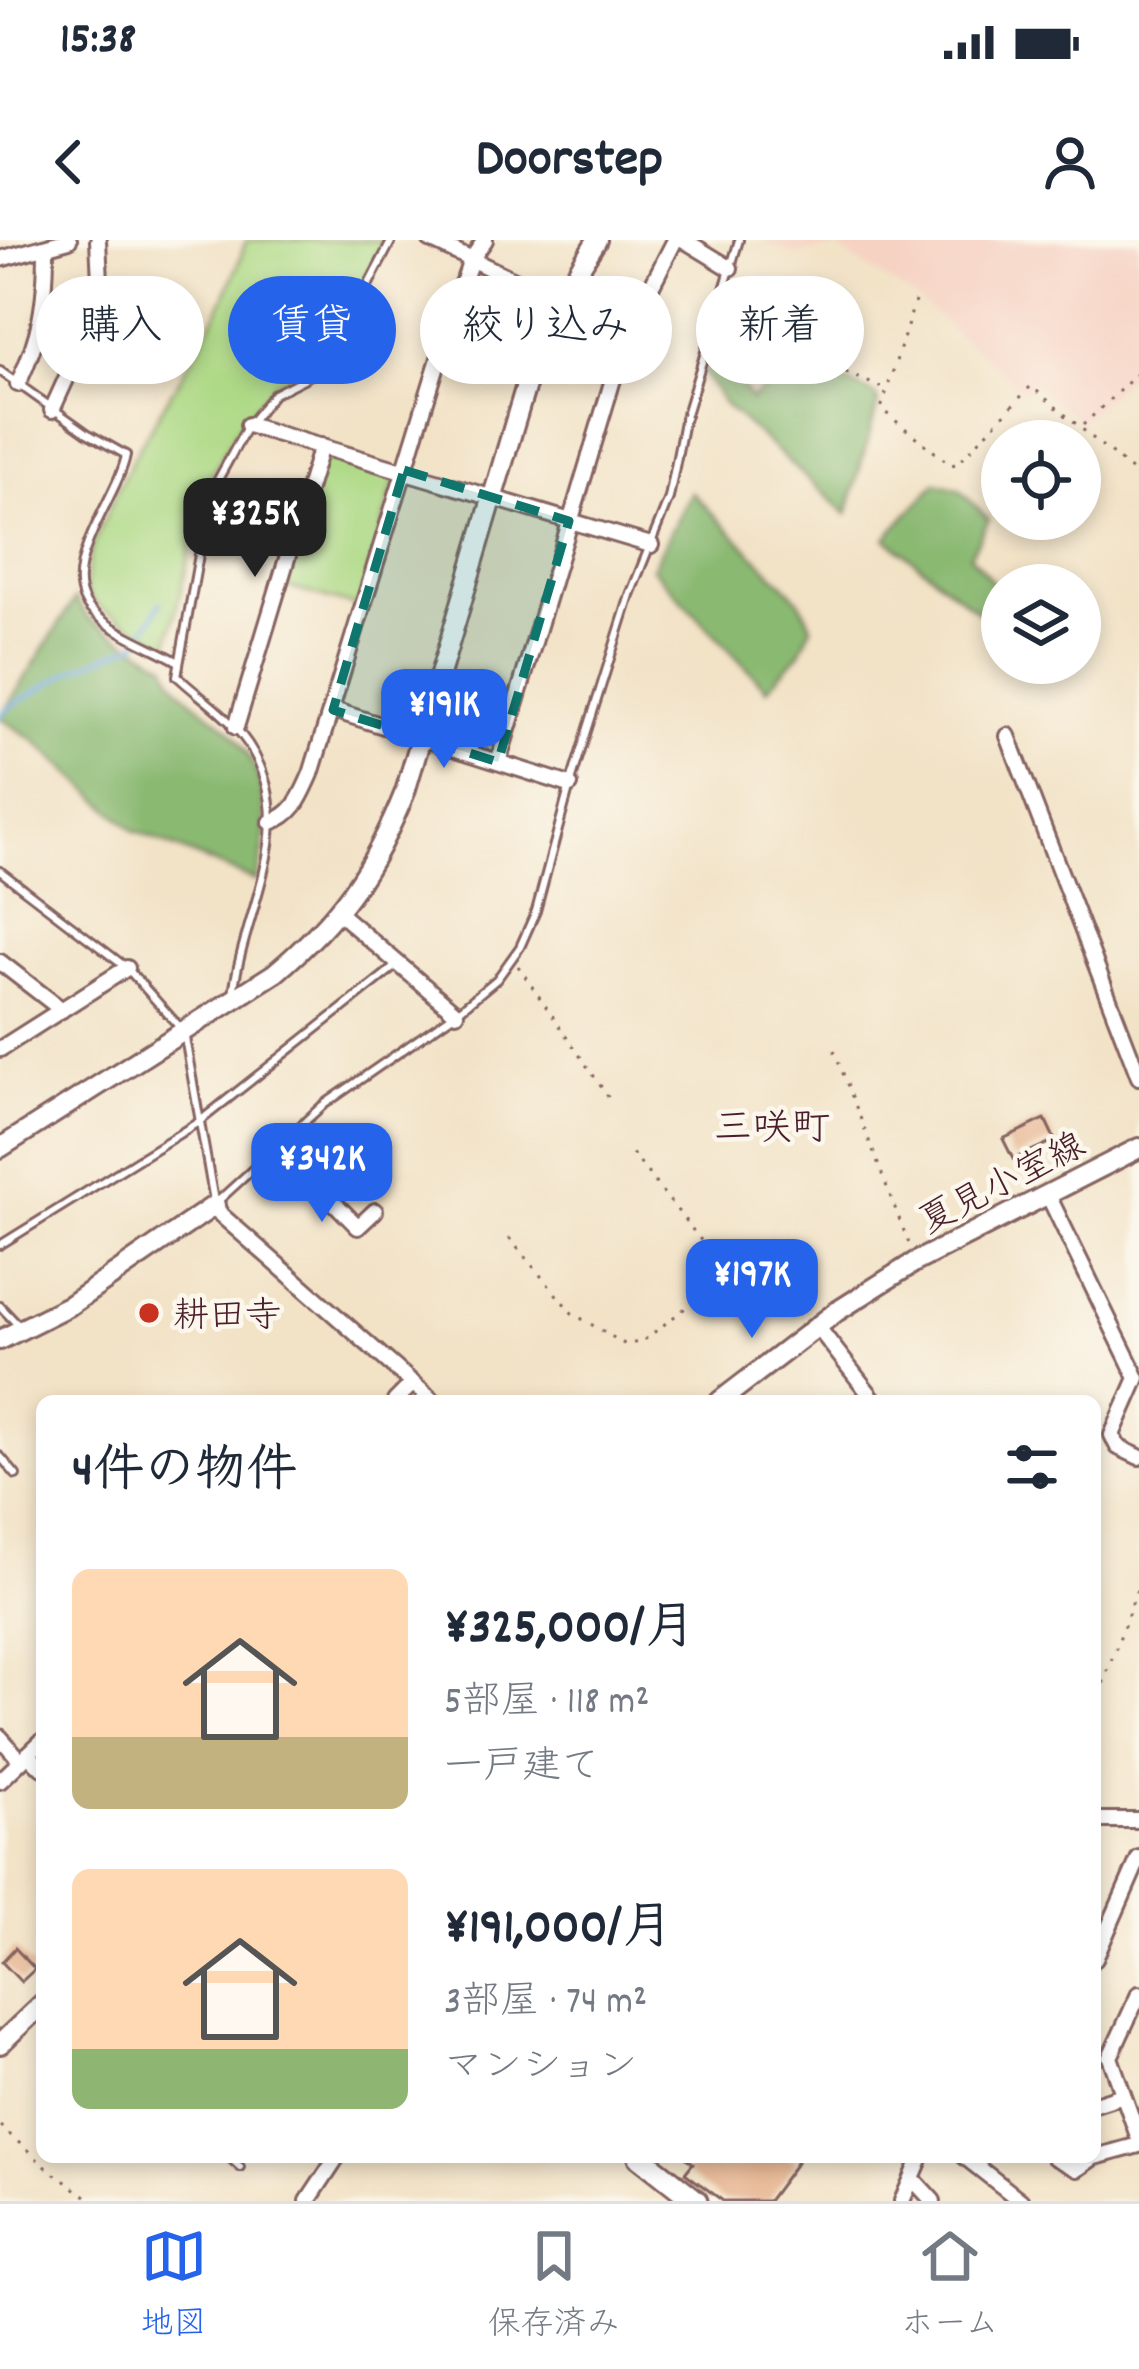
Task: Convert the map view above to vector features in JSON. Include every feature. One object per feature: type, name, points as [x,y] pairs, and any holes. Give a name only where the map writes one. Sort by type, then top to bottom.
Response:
[{"type":"main road","points":[[645,2163],[669,2192],[697,2201]]},
{"type":"street","points":[[0,259],[69,240]]},
{"type":"street","points":[[52,410],[101,302],[98,240]]},
{"type":"street","points":[[430,240],[505,276]]},
{"type":"street","points":[[271,822],[286,818],[311,774],[471,260],[485,240]]},
{"type":"street","points":[[575,276],[597,240]]},
{"type":"street","points":[[498,762],[626,336],[674,240]]},
{"type":"street","points":[[684,240],[730,268]]},
{"type":"street","points":[[18,384],[38,342],[46,300],[46,248]]},
{"type":"street","points":[[0,1148],[275,973],[340,913],[389,833],[526,384]]},
{"type":"street","points":[[248,425],[651,545]]},
{"type":"street","points":[[236,727],[321,446]]},
{"type":"street","points":[[333,710],[570,784]]},
{"type":"street","points":[[1008,736],[1139,1077]]},
{"type":"street","points":[[340,913],[456,1012]]},
{"type":"street","points":[[0,962],[62,1010]]},
{"type":"street","points":[[0,1049],[127,968]]},
{"type":"street","points":[[279,1146],[358,1227],[376,1211]]},
{"type":"street","name":"夏見小室線","points":[[728,1395],[817,1326],[915,1262],[1139,1148]]},
{"type":"street","points":[[1048,1195],[1137,1378],[1112,1436],[1118,1447],[1139,1456]]},
{"type":"street","points":[[0,1340],[70,1305],[215,1205],[220,1215],[426,1395]]},
{"type":"street","points":[[817,1326],[870,1395]]},
{"type":"street","points":[[401,1395],[413,1383]]},
{"type":"street","points":[[0,1737],[36,1764]]},
{"type":"street","points":[[0,1781],[36,1747]]},
{"type":"street","points":[[1101,1820],[1139,1821]]},
{"type":"street","points":[[1101,1945],[1139,1858]]},
{"type":"street","points":[[1110,2057],[1139,1994]]},
{"type":"street","points":[[0,2044],[36,2011]]},
{"type":"street","points":[[1101,2052],[1110,2057],[1139,2142],[1101,2155]]},
{"type":"street","points":[[1101,2102],[1123,2095]]},
{"type":"street","points":[[308,2201],[333,2163]]},
{"type":"street","points":[[902,2201],[918,2163]]},
{"type":"street","points":[[973,2163],[1021,2201]]},
{"type":"street","points":[[912,2178],[933,2201]]},
{"type":"lane","points":[[232,1001],[267,868],[270,789],[236,727],[177,676],[210,494],[248,425],[274,394],[325,368],[392,240]]},
{"type":"lane","points":[[728,276],[739,240]]},
{"type":"lane","points":[[0,371],[52,410],[126,455],[81,560],[79,594],[93,613],[177,661]]},
{"type":"lane","points":[[215,1205],[322,1106],[456,1012],[497,979],[513,958],[536,911],[570,784],[630,595],[669,498],[696,381]]},
{"type":"lane","points":[[0,871],[127,968],[184,1032],[215,1205]]},
{"type":"lane","points":[[0,1246],[200,1121],[397,964]]},
{"type":"lane","points":[[0,1306],[22,1330]]},
{"type":"lane","points":[[0,1456],[16,1475]]},
{"type":"lane","points":[[236,2163],[240,2167]]},
{"type":"path","points":[[915,301],[881,409],[951,465],[981,439]]},
{"type":"path","points":[[1089,420],[1139,372]]},
{"type":"path","points":[[864,381],[888,391]]},
{"type":"path","points":[[999,420],[1031,386],[1073,420]]},
{"type":"path","points":[[1101,444],[1139,477]]},
{"type":"path","points":[[513,958],[609,1098]]},
{"type":"path","points":[[834,1050],[915,1262]]},
{"type":"path","points":[[509,1238],[572,1313],[626,1345],[643,1342],[722,1280],[722,1268],[631,1152]]},
{"type":"path","points":[[1101,1689],[1139,1584]]},
{"type":"path","points":[[0,2126],[36,2155]]},
{"type":"path","points":[[46,2163],[93,2201]]},
{"type":"highlighted area","points":[[404,470],[569,521],[498,762],[333,710]]},
{"type":"shaded area","points":[[761,240],[1139,240],[1139,367],[1078,420],[1032,382],[1023,390],[916,298],[836,247],[795,254]]},
{"type":"green space","points":[[246,240],[383,240],[367,276],[234,275]]},
{"type":"green space","points":[[228,289],[228,384],[274,384],[239,426],[206,485],[168,645],[100,608],[86,592],[88,568],[127,470],[177,384],[204,384],[204,337]]},
{"type":"green space","points":[[711,384],[741,384],[751,400],[772,384],[851,384],[876,395],[878,403],[847,514],[723,403]]},
{"type":"green space","points":[[329,454],[393,472],[395,480],[358,607],[284,586],[322,458]]},
{"type":"green space","points":[[936,483],[959,489],[981,512],[981,535],[970,555],[981,568],[981,614],[886,538]]},
{"type":"green space","points":[[691,492],[799,600],[812,627],[799,654],[767,689],[652,568]]},
{"type":"green space","points":[[75,599],[89,619],[167,665],[183,692],[239,740],[263,797],[264,840],[256,881],[133,830],[33,739],[0,718]]},
{"type":"building","points":[[1045,1119],[1055,1140],[1013,1159],[1003,1139]]},
{"type":"building","points":[[15,1948],[35,1969],[21,1982],[2,1962]]},
{"type":"building","points":[[693,2163],[796,2163],[768,2201],[723,2201],[685,2173]]},
{"type":"waterway","points":[[0,717],[4,710],[73,670],[137,643],[161,603]]},
{"type":"place","name":"耕田寺","points":[[149,1313]]},
{"type":"district","name":"三咲町","points":[[772,1125]]}]
